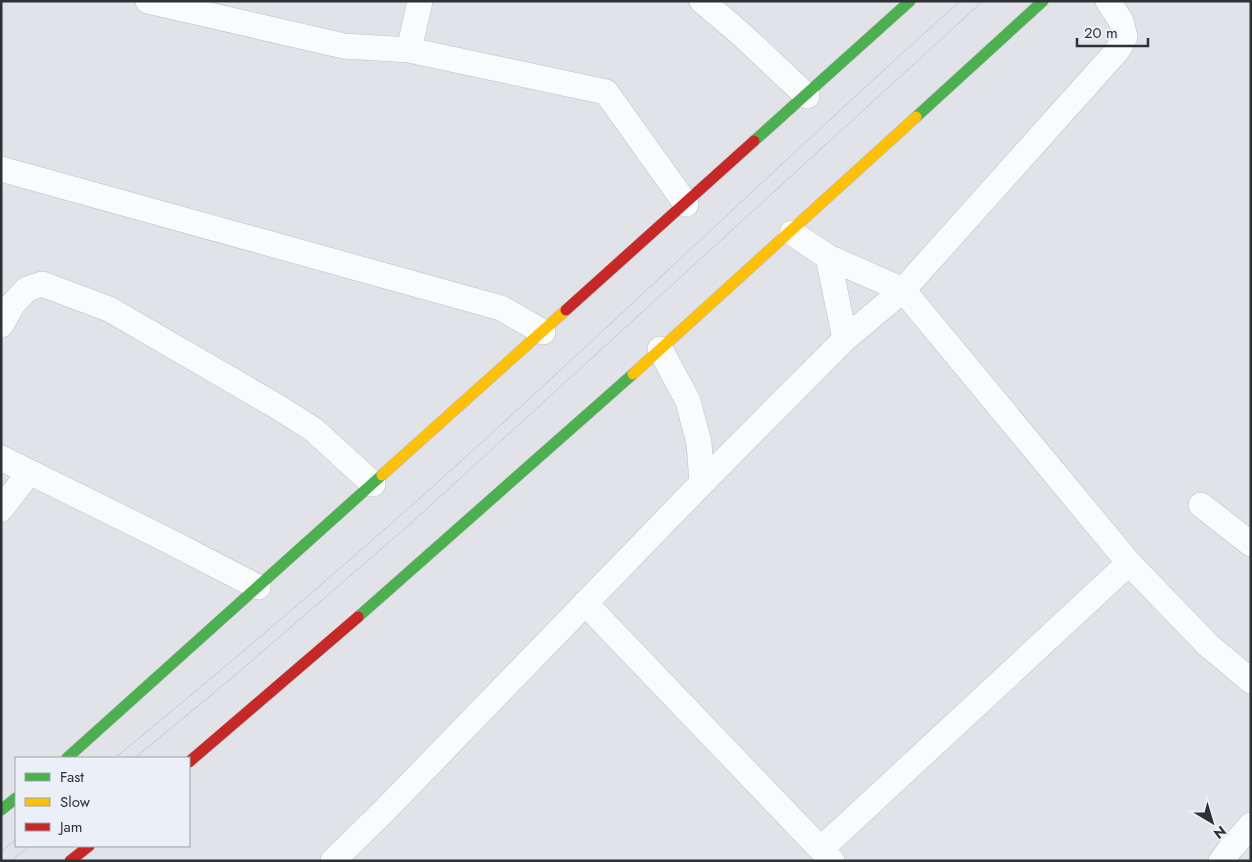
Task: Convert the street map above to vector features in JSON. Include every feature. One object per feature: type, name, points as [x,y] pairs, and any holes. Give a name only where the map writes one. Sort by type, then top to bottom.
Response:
[{"type":"main road","points":[[68,757],[807,96],[910,1]]},
{"type":"main road","points":[[190,761],[336,638],[792,232],[1043,1]]},
{"type":"main road","points":[[1,810],[15,799]]},
{"type":"main road","points":[[70,861],[88,847]]},
{"type":"street","points":[[148,1],[344,46],[409,50],[606,92],[686,204]]},
{"type":"street","points":[[409,50],[420,1]]},
{"type":"street","points":[[702,1],[741,34],[807,96]]},
{"type":"street","points":[[333,861],[845,339],[903,290],[1117,51],[1125,37],[1121,21],[1108,1]]},
{"type":"street","points":[[1,169],[501,308],[543,332]]},
{"type":"street","points":[[792,232],[828,257],[903,290],[1130,562],[1208,645],[1251,681]]},
{"type":"street","points":[[828,257],[845,339]]},
{"type":"street","points":[[1,325],[13,304],[27,289],[42,284],[109,310],[314,430],[374,484]]},
{"type":"street","points":[[660,349],[688,401],[699,443],[702,483]]},
{"type":"street","points":[[1,458],[258,587]]},
{"type":"street","points":[[1,509],[29,473]]},
{"type":"street","points":[[1201,505],[1251,544]]},
{"type":"street","points":[[586,603],[826,855],[1130,562]]},
{"type":"street","points":[[1232,856],[1251,825]]},
{"type":"tram line","points":[[116,757],[267,631],[418,500],[960,1]]},
{"type":"tram line","points":[[136,757],[240,671],[410,524],[983,1]]},
{"type":"tram line","points":[[1,852],[15,840]]},
{"type":"tram line","points":[[11,861],[29,847]]},
{"type":"traffic: fast","points":[[754,141],[910,1]]},
{"type":"traffic: fast","points":[[916,117],[1043,1]]},
{"type":"traffic: fast","points":[[358,617],[633,374]]},
{"type":"traffic: fast","points":[[68,757],[382,475]]},
{"type":"traffic: fast","points":[[1,810],[15,799]]},
{"type":"traffic: slow","points":[[633,374],[916,117]]},
{"type":"traffic: slow","points":[[382,475],[566,310]]},
{"type":"traffic: jam","points":[[566,310],[754,141]]},
{"type":"traffic: jam","points":[[190,761],[358,617]]},
{"type":"traffic: jam","points":[[70,861],[88,847]]}]
